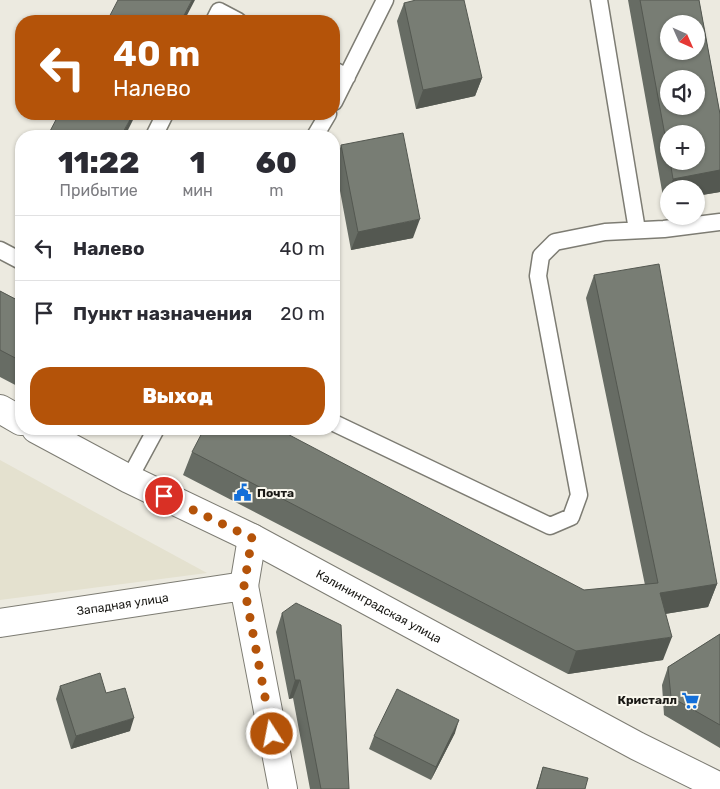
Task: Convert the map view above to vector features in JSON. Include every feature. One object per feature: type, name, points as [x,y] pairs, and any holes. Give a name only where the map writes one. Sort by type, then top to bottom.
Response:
[{"type":"street","points":[[0,409],[15,418]]},
{"type":"street","name":"Калининградская улица","points":[[47,435],[129,479],[252,538],[637,746],[720,787]]},
{"type":"street","points":[[252,538],[244,586],[283,789]]},
{"type":"street","name":"Западная улица","points":[[0,623],[244,586]]},
{"type":"lane","points":[[341,74],[385,0]]},
{"type":"lane","points":[[599,0],[637,230]]},
{"type":"lane","points":[[217,15],[219,11],[227,15]]},
{"type":"lane","points":[[340,426],[550,526],[571,517],[579,495],[538,276],[541,256],[556,242],[605,232],[720,222]]},
{"type":"lane","points":[[0,250],[15,258]]},
{"type":"lane","points":[[129,479],[153,435]]},
{"type":"shaded area","points":[[0,460],[91,510],[207,573],[0,600]]},
{"type":"building","points":[[118,0],[192,0],[184,15],[110,15]]},
{"type":"building","points":[[416,0],[464,0],[482,78],[423,90],[404,3]]},
{"type":"building","points":[[640,0],[699,0],[702,15],[660,15],[660,60],[705,60],[705,33],[720,114],[720,170],[673,179],[672,170],[705,170],[705,125],[663,125],[661,115],[705,115],[705,70],[660,70],[660,108]]},
{"type":"building","points":[[56,120],[130,120],[124,130],[51,130]]},
{"type":"building","points":[[403,133],[420,219],[358,232],[341,145]]},
{"type":"building","points":[[659,264],[717,584],[660,593],[672,637],[576,651],[192,452],[201,435],[289,435],[584,590],[658,583],[594,275]]},
{"type":"building","points":[[0,291],[15,299],[15,358],[0,350]]},
{"type":"building","points":[[296,603],[341,625],[349,789],[321,789],[300,680],[295,680],[282,613]]},
{"type":"building","name":"Кристалл","points":[[720,634],[720,725],[671,697],[668,667]]},
{"type":"building","points":[[100,673],[106,693],[125,688],[134,718],[76,736],[60,686]]},
{"type":"building","points":[[397,689],[459,720],[436,767],[374,736]]},
{"type":"building","points":[[543,767],[588,778],[585,789],[537,789]]},
{"type":"place","name":"Почта","points":[[243,493]]},
{"type":"place","name":"Кристалл","points":[[691,700]]},
{"type":"route","points":[[164,496],[252,538],[244,586],[272,734]]}]
